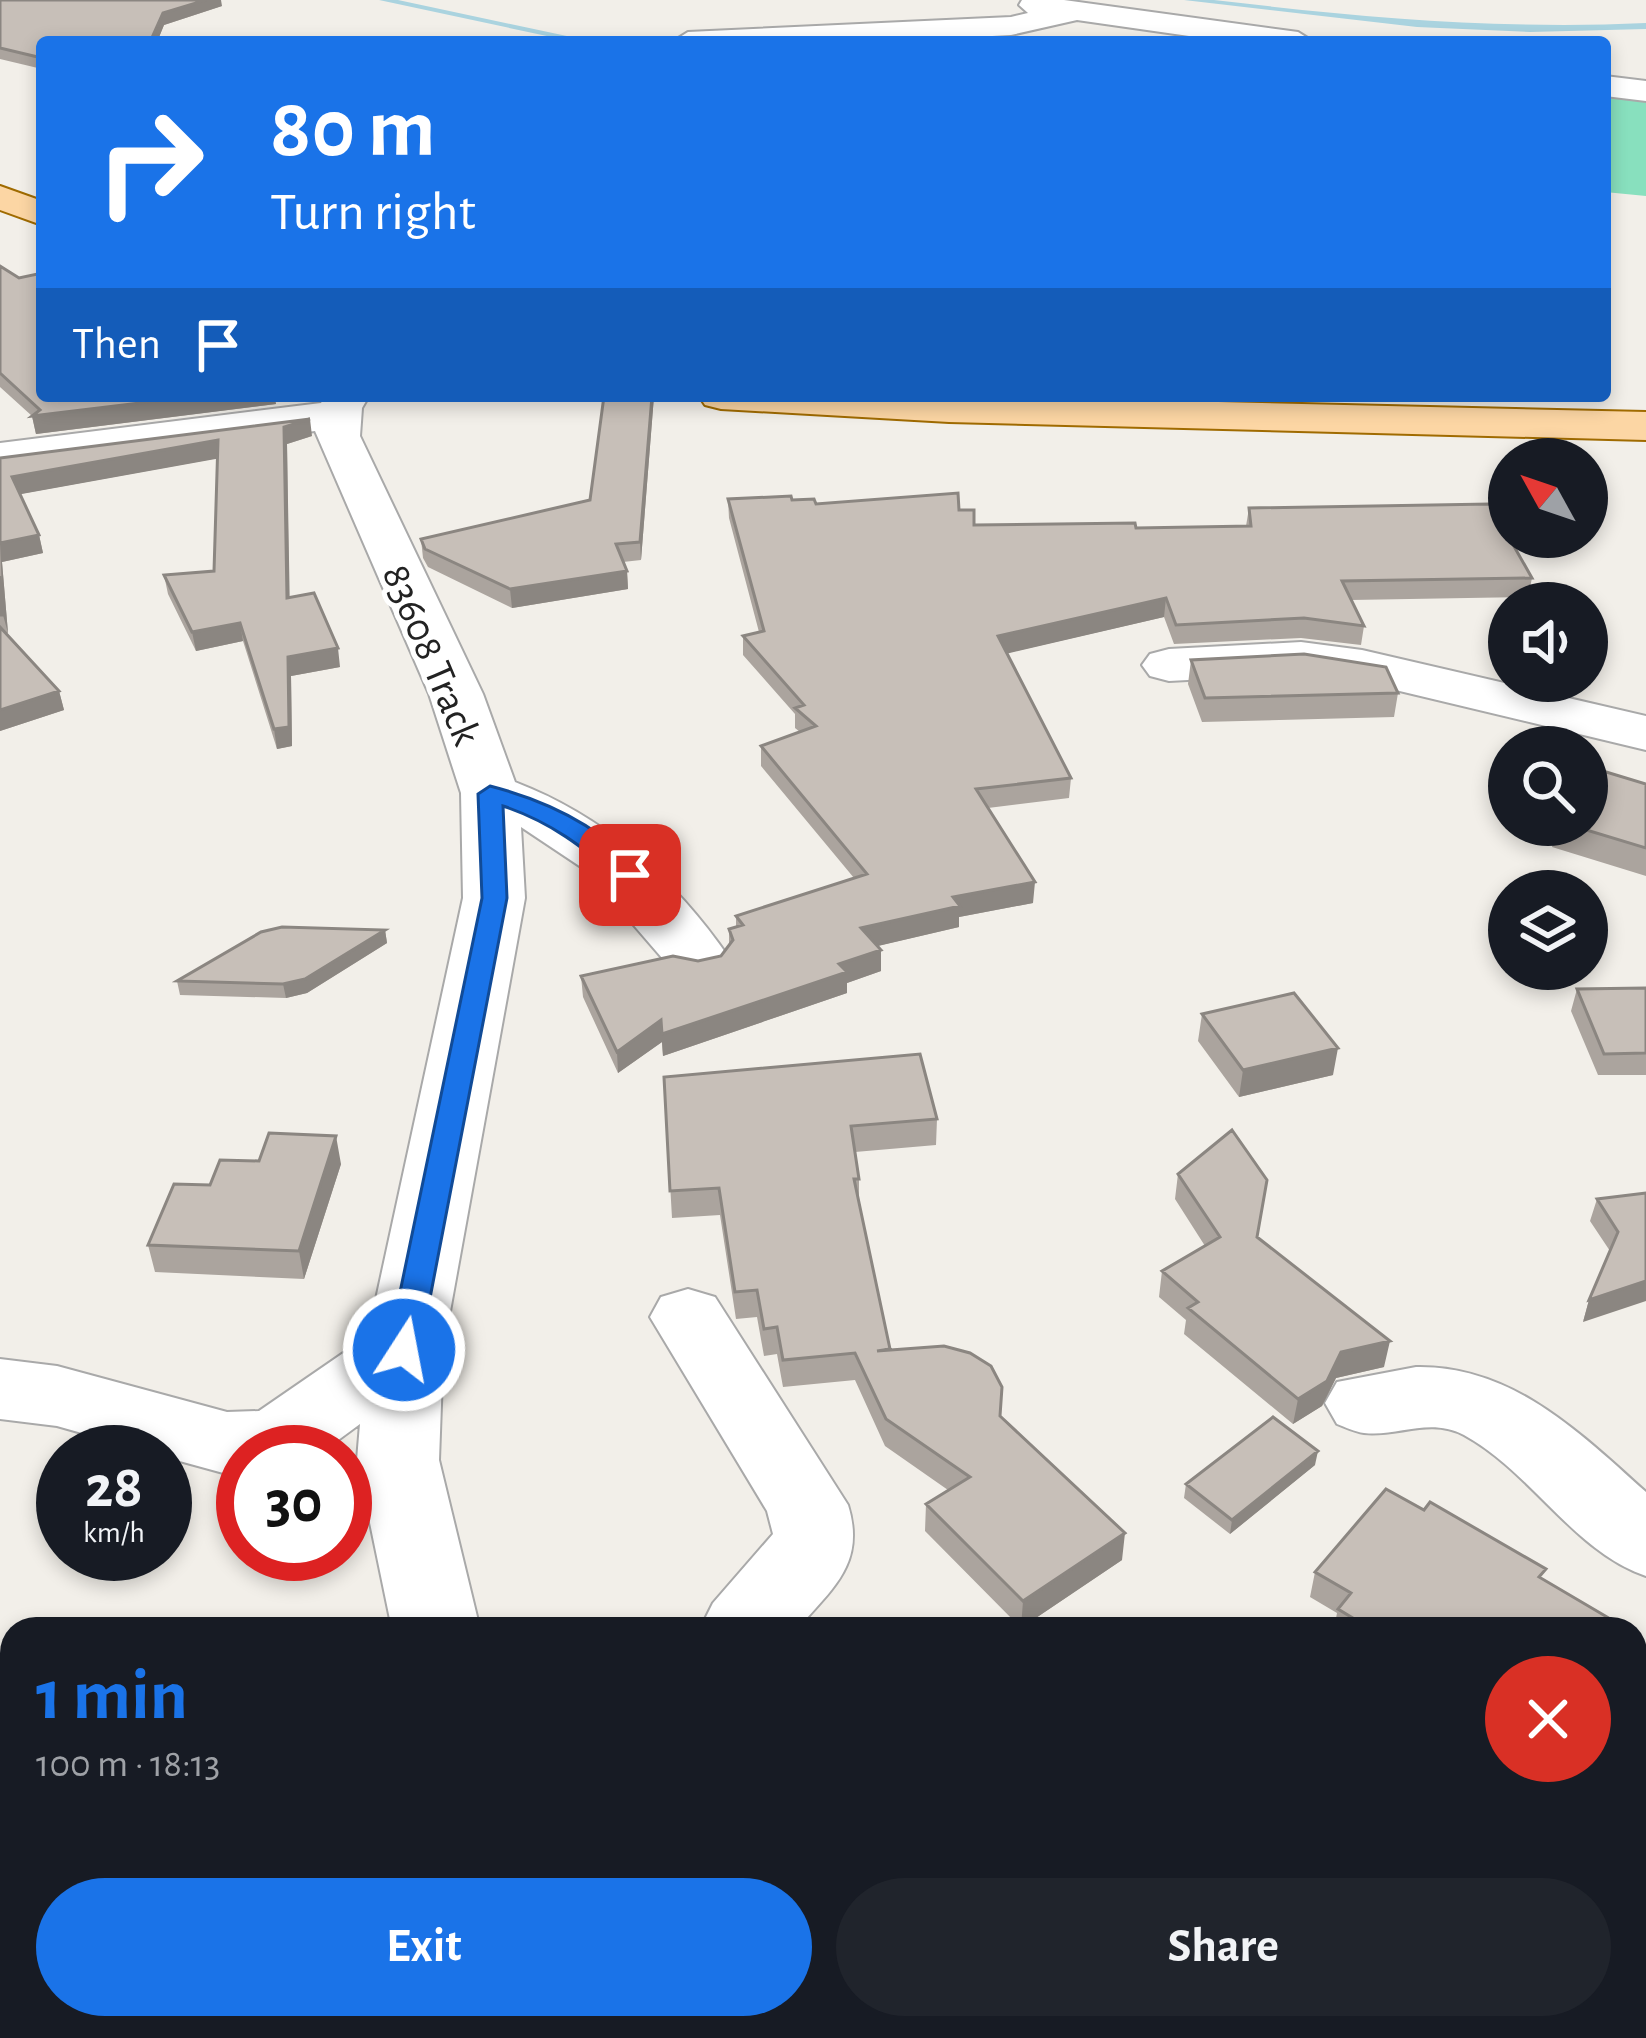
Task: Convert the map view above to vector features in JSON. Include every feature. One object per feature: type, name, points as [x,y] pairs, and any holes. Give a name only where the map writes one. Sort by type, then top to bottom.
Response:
[{"type":"main road","points":[[0,197],[36,212]]},
{"type":"main road","points":[[814,402],[1646,426]]},
{"type":"street","points":[[1010,0],[1255,36]]},
{"type":"street","points":[[809,36],[1011,26],[1077,11]]},
{"type":"street","points":[[1611,87],[1646,91]]},
{"type":"street","points":[[0,457],[343,405]]},
{"type":"street","name":"83608 Track","points":[[343,405],[337,436],[456,694],[490,794],[494,898],[404,1350],[398,1460],[433,1617]]},
{"type":"street","points":[[1169,664],[1301,658],[1441,682],[1622,731],[1646,733]]},
{"type":"street","points":[[490,794],[544,811],[581,833],[630,875],[698,959]]},
{"type":"street","points":[[688,1317],[807,1505],[815,1534],[807,1559],[755,1617]]},
{"type":"street","points":[[0,1389],[57,1396],[227,1443],[267,1442],[298,1428],[404,1350]]},
{"type":"street","points":[[1365,1403],[1413,1396],[1465,1402],[1510,1424],[1646,1542]]},
{"type":"green space","points":[[1611,95],[1646,98],[1646,196],[1611,193]]},
{"type":"building","points":[[0,0],[206,0],[163,13],[153,36],[36,36],[36,57],[0,48]]},
{"type":"building","points":[[0,266],[19,278],[36,274],[36,402],[148,402],[32,416],[40,410],[0,373]]},
{"type":"building","points":[[603,402],[652,402],[640,542],[616,544],[627,571],[510,589],[425,549],[421,539],[590,500]]},
{"type":"building","points":[[310,419],[284,427],[287,598],[314,593],[338,648],[288,657],[289,727],[274,729],[240,623],[192,632],[164,575],[214,571],[218,440],[12,477],[39,535],[0,543],[0,458]]},
{"type":"building","points":[[958,493],[959,510],[974,510],[974,525],[1135,523],[1136,528],[1251,526],[1249,508],[1488,504],[1488,558],[1521,558],[1532,578],[1342,581],[1364,626],[1304,618],[1176,625],[1166,598],[998,636],[1071,778],[976,789],[1035,882],[953,897],[960,906],[861,928],[881,950],[839,964],[847,972],[662,1034],[661,1020],[617,1052],[581,976],[673,956],[698,961],[721,956],[733,940],[729,929],[743,925],[736,916],[867,874],[761,746],[816,726],[795,708],[804,705],[743,636],[764,631],[728,499],[791,496],[792,500],[814,499],[816,504]]},
{"type":"building","points":[[0,627],[59,691],[0,710]]},
{"type":"building","points":[[1304,654],[1386,667],[1398,693],[1205,698],[1191,660]]},
{"type":"building","points":[[1608,773],[1646,784],[1646,848],[1608,836]]},
{"type":"building","points":[[282,927],[385,930],[305,979],[283,984],[177,981],[261,932]]},
{"type":"building","points":[[1646,988],[1646,1053],[1604,1054],[1577,990]]},
{"type":"building","points":[[1294,993],[1338,1048],[1243,1070],[1202,1014]]},
{"type":"building","points":[[920,1054],[937,1119],[851,1126],[859,1179],[854,1179],[890,1349],[877,1351],[944,1346],[970,1353],[991,1366],[1002,1387],[1000,1416],[1125,1533],[1023,1601],[926,1504],[970,1477],[886,1419],[855,1353],[783,1360],[777,1327],[764,1329],[757,1290],[735,1292],[719,1188],[670,1191],[664,1077]]},
{"type":"building","points":[[1232,1130],[1267,1180],[1257,1237],[1390,1341],[1341,1352],[1327,1381],[1298,1399],[1188,1308],[1198,1302],[1162,1271],[1220,1237],[1178,1174]]},
{"type":"building","points":[[269,1133],[336,1136],[299,1251],[148,1245],[174,1184],[210,1185],[220,1160],[259,1161]]},
{"type":"building","points":[[1646,1193],[1646,1281],[1589,1300],[1618,1232],[1597,1199]]},
{"type":"building","points":[[1273,1417],[1318,1451],[1232,1520],[1186,1484]]},
{"type":"building","points":[[1386,1489],[1424,1510],[1430,1502],[1546,1569],[1539,1577],[1607,1617],[1351,1617],[1338,1609],[1351,1593],[1315,1572]]},
{"type":"waterway","points":[[384,0],[561,36]]},
{"type":"waterway","points":[[1189,0],[1473,27],[1646,26]]},
{"type":"route","points":[[404,1350],[494,898],[490,794],[544,811],[581,833],[630,875]]}]
